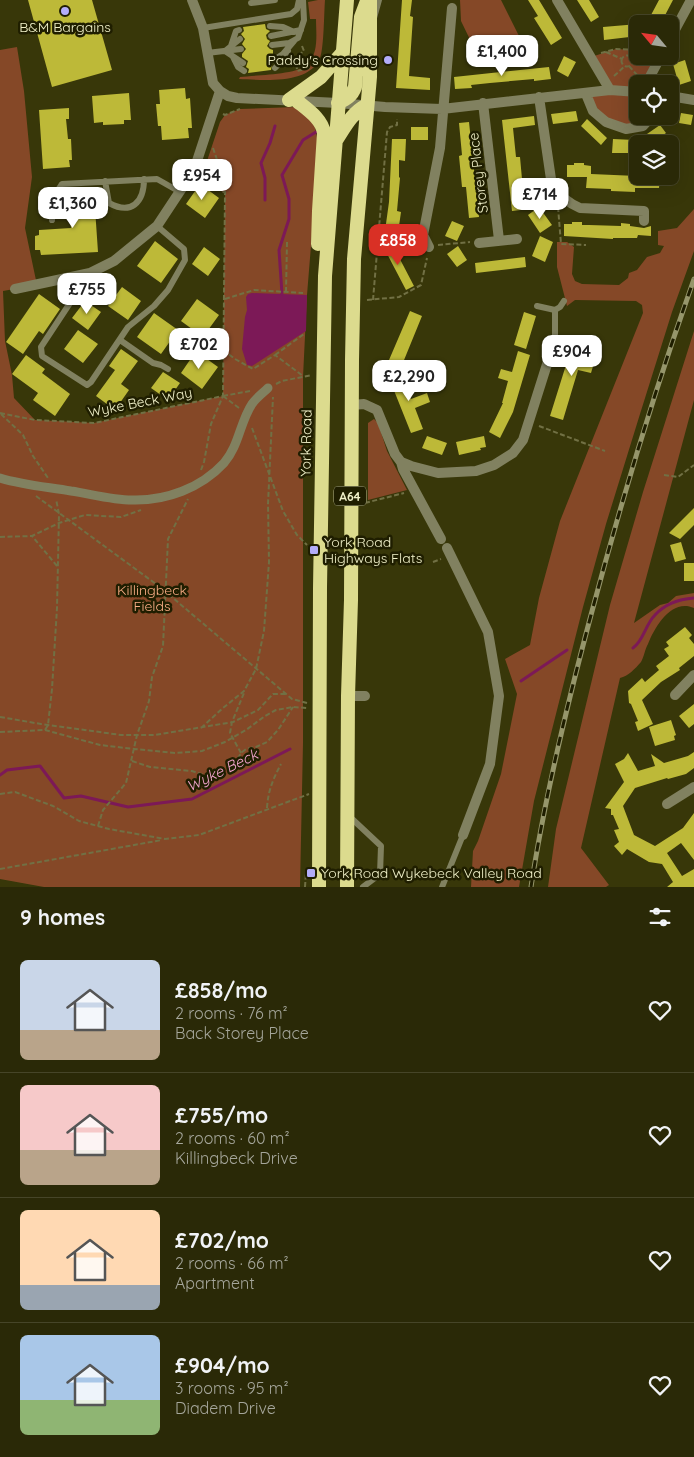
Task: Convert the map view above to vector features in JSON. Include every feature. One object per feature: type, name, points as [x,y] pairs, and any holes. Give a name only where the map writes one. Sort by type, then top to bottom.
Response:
[{"type":"highway","name":"York Road","points":[[314,886],[320,793],[320,588],[324,290],[347,0]]},
{"type":"highway","points":[[338,103],[353,93],[355,87],[360,17],[369,0]]},
{"type":"highway","name":"A64","points":[[348,887],[348,696],[351,600],[354,259],[370,77],[369,0]]},
{"type":"highway","points":[[324,290],[318,249],[324,133],[317,119],[293,101],[322,77],[343,51]]},
{"type":"highway","points":[[335,144],[351,118],[358,110],[367,105]]},
{"type":"street","points":[[192,0],[203,28],[213,83],[220,91],[228,96],[237,98],[442,108],[586,94],[608,87],[629,90]]},
{"type":"street","points":[[557,0],[608,87]]},
{"type":"street","points":[[679,22],[691,0]]},
{"type":"street","points":[[429,247],[422,235],[440,148],[452,8]]},
{"type":"street","points":[[15,289],[90,273],[114,261],[157,226],[194,170],[220,91]]},
{"type":"street","points":[[586,94],[593,111],[606,122],[626,129],[644,125]]},
{"type":"street","points":[[539,98],[552,186],[557,192],[571,205],[580,208],[644,211],[644,221]]},
{"type":"street","points":[[679,98],[694,100]]},
{"type":"street","name":"Storey Place","points":[[483,103],[499,240]]},
{"type":"street","points":[[479,243],[517,239]]},
{"type":"street","points":[[401,462],[438,473],[476,472],[494,465],[513,453],[523,440],[555,339]]},
{"type":"street","points":[[0,478],[131,500],[157,499],[180,493],[213,474],[226,461],[252,404],[271,386]]},
{"type":"street","points":[[352,404],[364,404],[377,410],[395,454],[444,543],[488,632],[499,696],[490,764],[463,835]]},
{"type":"street","points":[[675,695],[694,675]]},
{"type":"street","points":[[348,696],[366,696]]},
{"type":"street","points":[[667,804],[694,787]]},
{"type":"lane","points":[[252,3],[275,0]]},
{"type":"lane","points":[[203,28],[291,14],[297,9],[299,0]]},
{"type":"lane","points":[[275,68],[284,59],[304,20],[303,0]]},
{"type":"lane","points":[[370,28],[379,0]]},
{"type":"lane","points":[[270,26],[283,27],[297,35]]},
{"type":"lane","points":[[231,46],[236,31],[239,30]]},
{"type":"lane","points":[[271,36],[297,35]]},
{"type":"lane","points":[[272,45],[289,43],[297,35]]},
{"type":"lane","points":[[225,51],[240,39]]},
{"type":"lane","points":[[274,60],[289,48]]},
{"type":"lane","points":[[207,54],[241,49]]},
{"type":"lane","points":[[225,51],[243,64]]},
{"type":"lane","points":[[232,56],[238,67],[244,71]]},
{"type":"lane","points":[[52,220],[51,201],[62,184],[157,179],[180,192]]},
{"type":"lane","points":[[105,182],[109,203],[116,208],[130,208],[139,202],[144,190],[144,180]]},
{"type":"lane","points":[[66,278],[70,303],[41,347],[42,356],[87,385],[91,382],[128,327],[154,306],[168,290],[185,260],[184,249],[157,226]]},
{"type":"lane","points":[[537,306],[555,310],[564,301]]},
{"type":"lane","points":[[555,310],[555,339]]},
{"type":"lane","points":[[120,340],[154,363],[168,369]]},
{"type":"lane","points":[[348,815],[381,846],[380,874],[364,886]]},
{"type":"lane","points":[[442,887],[463,835]]},
{"type":"path","points":[[297,35],[304,51],[296,56],[297,71],[310,68],[316,72]]},
{"type":"path","points":[[591,58],[616,49],[629,50]]},
{"type":"path","points":[[606,52],[622,59],[625,66]]},
{"type":"path","points":[[622,59],[626,56],[629,58]]},
{"type":"path","points":[[608,87],[625,66]]},
{"type":"path","points":[[625,66],[629,66],[637,75]]},
{"type":"path","points":[[373,300],[387,132],[390,127],[397,125],[397,115]]},
{"type":"path","points":[[98,826],[103,810],[126,783],[137,735],[149,701],[152,677],[163,646],[168,539],[204,462],[211,424],[223,396],[225,182],[214,154],[208,127]]},
{"type":"path","points":[[194,170],[225,193]]},
{"type":"path","points":[[557,192],[561,244],[586,245]]},
{"type":"path","points":[[286,292],[287,242]]},
{"type":"path","points":[[367,300],[400,298],[421,285],[429,247],[479,243]]},
{"type":"path","points":[[224,299],[254,290],[303,293]]},
{"type":"path","points":[[223,350],[253,369],[304,334]]},
{"type":"path","points":[[275,355],[303,376]]},
{"type":"path","name":"Wyke Beck Way","points":[[0,413],[35,420],[94,423],[271,386],[282,380],[324,374]]},
{"type":"path","points":[[241,753],[230,733],[232,722],[244,691],[256,669],[264,631],[269,562],[271,386]]},
{"type":"path","points":[[223,396],[242,410],[251,425],[283,511],[297,535],[307,545]]},
{"type":"path","points":[[0,413],[23,435],[53,488],[59,514],[54,659],[48,725],[45,730]]},
{"type":"path","points":[[529,423],[605,451]]},
{"type":"path","points":[[664,475],[678,477],[694,465]]},
{"type":"path","points":[[365,503],[414,490]]},
{"type":"path","points":[[30,493],[166,592],[292,699],[307,703]]},
{"type":"path","points":[[0,537],[32,536],[59,523],[85,515],[121,517],[140,510],[157,499]]},
{"type":"path","points":[[32,536],[57,566]]},
{"type":"path","points":[[201,728],[244,691]]},
{"type":"path","points":[[0,717],[121,735],[155,735],[232,722],[258,710],[273,694],[286,694]]},
{"type":"path","points":[[132,760],[150,767],[192,771],[204,775],[211,774],[236,762],[241,753],[246,749],[267,742],[278,730],[293,707]]},
{"type":"path","points":[[0,732],[45,730],[100,745],[175,753],[202,751],[232,738],[276,710],[293,707],[307,708]]},
{"type":"path","points":[[268,808],[268,795],[273,777],[281,764]]},
{"type":"path","points":[[0,794],[15,792],[53,806],[80,821],[165,840]]},
{"type":"path","points":[[0,869],[199,835],[304,794],[320,793]]},
{"type":"path","points":[[302,885],[314,886]]},
{"type":"green space","points":[[325,0],[324,30],[320,58],[314,67],[296,77],[284,79],[239,79],[240,77],[286,72],[303,68],[308,64],[314,54],[316,19],[310,19],[308,2]]},
{"type":"green space","points":[[460,0],[501,0],[526,50],[477,54],[461,21]]},
{"type":"green space","name":"Killingbeck Fields","points":[[17,47],[24,91],[32,177],[25,228],[37,285],[3,291],[5,341],[12,375],[14,398],[35,420],[94,423],[223,396],[225,194],[202,176],[220,122],[225,115],[240,109],[296,107],[314,123],[319,147],[307,295],[303,377],[303,743],[300,887],[44,887],[0,879],[0,50]]},
{"type":"green space","points":[[616,49],[629,50],[629,65],[656,65],[651,75],[629,75],[629,124],[606,122],[586,94],[610,90],[591,57]]},
{"type":"green space","points":[[694,209],[694,251],[672,312],[640,414],[583,607],[534,801],[519,887],[471,887],[473,851],[501,774],[517,694],[505,659],[530,645],[539,598],[560,521],[643,313],[642,305],[636,301],[575,300],[567,306],[557,267],[557,242],[567,242],[574,247],[572,274],[575,281],[582,284],[619,285],[628,278],[629,273],[637,270],[647,257],[660,253],[664,246],[658,245],[658,231],[677,228]]},
{"type":"green space","points":[[694,331],[694,400],[634,623],[660,605],[668,603],[676,596],[694,593],[694,608],[679,607],[665,616],[655,629],[641,662],[626,676],[620,678],[581,848],[609,885],[606,887],[548,887],[556,829],[610,605],[643,492]]},
{"type":"green space","points":[[374,419],[378,423],[387,451],[407,490],[368,500],[368,423]]},
{"type":"shaded area","points":[[252,293],[307,295],[306,331],[252,366],[247,365],[242,349],[247,310],[246,297]]},
{"type":"building","points":[[28,0],[92,0],[112,70],[52,87]]},
{"type":"building","points":[[402,0],[412,0],[410,16],[413,17],[409,76],[430,78],[430,90],[396,88]]},
{"type":"building","points":[[528,0],[539,0],[562,38],[551,45],[534,18],[538,16]]},
{"type":"building","points":[[577,0],[589,0],[599,17],[591,22]]},
{"type":"building","points":[[659,0],[673,0],[665,15],[651,15]]},
{"type":"building","points":[[265,24],[266,29],[270,31],[266,35],[270,41],[267,46],[273,50],[273,55],[269,60],[272,64],[271,70],[248,73],[249,69],[246,67],[248,61],[242,57],[246,49],[242,44],[245,39],[241,34],[244,31],[243,27]]},
{"type":"building","points":[[629,25],[629,37],[604,40],[603,27]]},
{"type":"building","points":[[564,56],[576,62],[568,77],[557,71]]},
{"type":"building","points":[[685,60],[691,81],[679,85],[679,75],[676,75],[673,65],[679,65],[679,62]]},
{"type":"building","points":[[549,67],[551,79],[490,83],[471,85],[472,88],[455,89],[454,77]]},
{"type":"building","points":[[185,88],[186,99],[190,98],[192,128],[188,128],[189,138],[162,140],[161,126],[158,126],[156,104],[160,104],[159,90]]},
{"type":"building","points":[[129,93],[131,120],[124,120],[124,124],[103,125],[103,122],[94,123],[92,96]]},
{"type":"building","points":[[69,108],[69,119],[66,119],[68,139],[71,139],[72,160],[69,160],[70,167],[43,169],[39,110]]},
{"type":"building","points":[[576,111],[578,121],[553,124],[551,114]]},
{"type":"building","points":[[681,113],[693,115],[691,125],[679,123]]},
{"type":"building","points":[[534,116],[535,125],[513,128],[516,157],[520,157],[522,179],[518,179],[521,210],[512,211],[502,120]]},
{"type":"building","points":[[587,119],[607,138],[601,145],[581,126]]},
{"type":"building","points":[[469,122],[479,217],[469,218],[466,187],[462,187],[459,156],[462,155],[459,123]]},
{"type":"building","points":[[660,125],[666,133],[663,135],[646,135]]},
{"type":"building","points":[[411,127],[428,127],[428,140],[411,140]]},
{"type":"building","points":[[392,139],[406,139],[405,161],[399,160],[400,178],[397,211],[401,212],[398,233],[385,231],[389,202]]},
{"type":"building","points":[[613,139],[629,140],[629,153],[612,153]]},
{"type":"building","points":[[574,163],[584,163],[584,165],[591,166],[591,174],[629,176],[629,185],[659,185],[659,188],[635,188],[635,192],[586,188],[587,177],[567,177],[567,165],[574,165]]},
{"type":"building","points":[[200,184],[219,198],[205,218],[186,204]]},
{"type":"building","points":[[88,189],[88,195],[94,194],[98,252],[41,255],[40,250],[35,250],[35,236],[39,235],[39,230],[71,228],[68,196],[74,195],[74,190]]},
{"type":"building","points":[[539,207],[552,225],[540,233],[528,215]]},
{"type":"building","points":[[452,221],[464,226],[457,241],[445,236]]},
{"type":"building","points":[[572,222],[582,222],[582,225],[621,226],[621,223],[644,228],[651,226],[651,236],[638,235],[637,238],[613,239],[564,236],[564,224],[572,224]]},
{"type":"building","points":[[540,236],[553,242],[545,262],[532,256]]},
{"type":"building","points":[[155,241],[178,259],[161,283],[137,266]]},
{"type":"building","points":[[391,242],[414,286],[406,290],[383,246]]},
{"type":"building","points":[[458,246],[467,260],[457,267],[447,254]]},
{"type":"building","points":[[204,247],[220,259],[208,276],[192,264]]},
{"type":"building","points":[[525,257],[526,267],[476,273],[475,263]]},
{"type":"building","points":[[122,287],[141,301],[128,320],[108,306]]},
{"type":"building","points":[[39,294],[60,309],[43,334],[39,331],[23,354],[6,342]]},
{"type":"building","points":[[197,299],[219,315],[203,337],[181,321]]},
{"type":"building","points":[[85,301],[101,312],[88,330],[72,318]]},
{"type":"building","points":[[410,311],[422,316],[402,365],[389,360]]},
{"type":"building","points":[[524,312],[536,316],[526,349],[514,345]]},
{"type":"building","points":[[154,313],[178,330],[161,354],[137,337]]},
{"type":"building","points":[[78,330],[98,344],[83,363],[64,349]]},
{"type":"building","points":[[580,337],[593,341],[587,361],[594,363],[591,373],[578,370],[563,420],[550,416],[566,365],[571,366]]},
{"type":"building","points":[[121,349],[138,361],[121,384],[129,390],[115,410],[96,396],[115,370],[109,366]]},
{"type":"building","points":[[196,351],[218,367],[202,389],[181,373]]},
{"type":"building","points":[[518,351],[530,355],[513,412],[500,438],[489,432],[503,403],[508,381],[498,378],[501,369],[512,372]]},
{"type":"building","points":[[26,355],[45,369],[42,373],[70,394],[55,416],[33,400],[38,393],[12,374]]},
{"type":"building","points":[[399,369],[411,399],[427,393],[430,402],[415,408],[423,429],[411,433],[391,383],[396,381],[392,372]]},
{"type":"building","points":[[163,372],[180,383],[168,400],[151,388]]},
{"type":"building","points":[[427,436],[447,443],[442,455],[422,448]]},
{"type":"building","points":[[484,436],[486,447],[459,455],[456,442]]},
{"type":"building","points":[[694,508],[694,525],[680,539],[669,533]]},
{"type":"building","points":[[681,542],[686,559],[675,562],[670,545]]},
{"type":"building","points":[[684,563],[694,563],[694,581],[684,581]]},
{"type":"building","points":[[685,627],[692,635],[689,638],[694,644],[694,656],[679,668],[680,670],[661,682],[642,700],[653,724],[638,731],[635,722],[638,721],[629,703],[628,691],[642,678],[645,682],[659,670],[656,666],[669,656],[664,649],[669,646],[666,642]]},
{"type":"building","points":[[694,704],[694,724],[689,728],[679,716]]},
{"type":"building","points":[[671,720],[676,735],[674,736],[675,740],[655,746],[649,727]]},
{"type":"building","points":[[694,752],[694,768],[686,774],[635,788],[623,806],[634,835],[655,846],[683,828],[694,813],[694,860],[681,843],[667,853],[682,876],[694,869],[694,887],[667,887],[673,882],[662,864],[649,862],[627,849],[622,855],[614,846],[619,842],[614,830],[619,829],[613,815],[611,815],[611,809],[605,808],[624,782],[615,764],[624,759],[628,753],[638,771],[655,766],[651,754],[664,763],[688,756]]},
{"type":"waterway","points":[[265,200],[265,178],[261,163],[275,126]]},
{"type":"waterway","points":[[282,294],[279,250],[289,219],[289,199],[282,175],[303,140],[316,132]]},
{"type":"waterway","name":"Wyke Beck","points":[[633,648],[640,641],[652,619],[659,611],[673,603],[694,598]]},
{"type":"waterway","name":"Wyke Beck","points":[[521,681],[567,650]]},
{"type":"waterway","name":"Wyke Beck","points":[[0,775],[7,770],[40,766],[64,798],[81,796],[128,807],[192,799],[290,749]]},
{"type":"railway","points":[[531,887],[557,750],[591,615],[639,446],[694,279]]},
{"type":"place","name":"B&M Bargains","points":[[65,11]]},
{"type":"place","name":"Paddy's Crossing","points":[[388,60]]},
{"type":"place","name":"York Road Highways Flats","points":[[314,550]]},
{"type":"place","name":"York Road Wykebeck Valley Road","points":[[311,873]]}]
